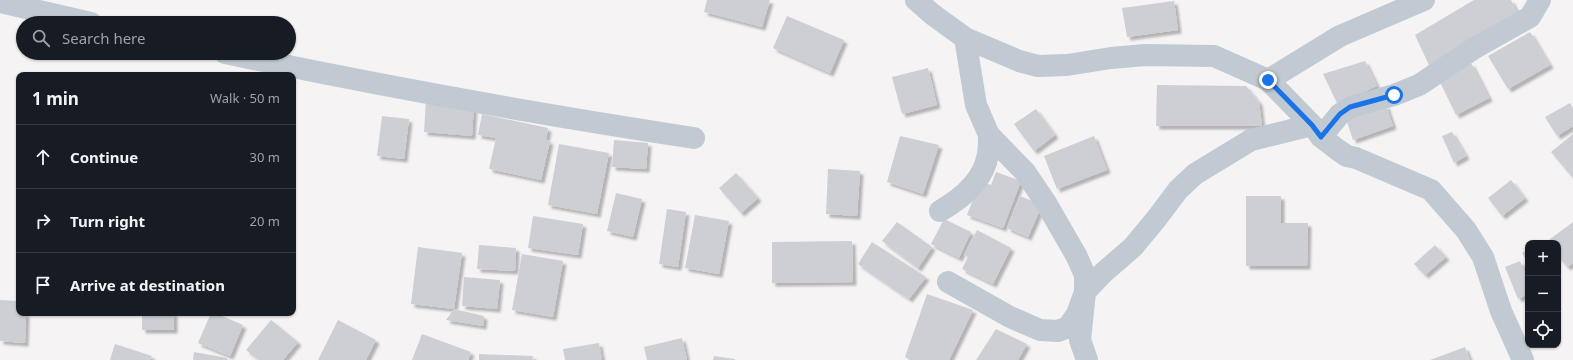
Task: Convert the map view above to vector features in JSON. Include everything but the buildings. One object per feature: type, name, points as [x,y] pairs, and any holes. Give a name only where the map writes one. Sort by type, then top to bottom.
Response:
[{"type":"street","points":[[916,0],[932,14],[965,38],[1019,61],[1038,66],[1067,65],[1112,58],[1145,55],[1214,56],[1268,80],[1316,131],[1338,150],[1348,156],[1431,190],[1466,230],[1484,257],[1501,311],[1523,360]]},
{"type":"street","points":[[1268,80],[1340,36],[1424,0]]},
{"type":"street","points":[[948,282],[1010,317],[1040,330],[1058,330],[1068,327],[1078,314],[1085,292],[1103,273],[1133,247],[1178,190],[1195,174],[1251,140],[1316,131],[1350,107],[1394,95],[1419,85],[1473,49],[1530,16],[1540,0]]},
{"type":"street","points":[[0,2],[61,16]]},
{"type":"street","points":[[965,38],[976,105],[989,135],[1025,172],[1046,203],[1076,255],[1085,275],[1085,292],[1080,340],[1087,360]]},
{"type":"street","points":[[259,60],[457,98],[694,138]]},
{"type":"street","points":[[940,211],[955,202],[969,190],[981,173],[988,156],[989,135]]},
{"type":"route","points":[[1268,80],[1312,125],[1321,137],[1331,123],[1350,107],[1394,95]]}]
